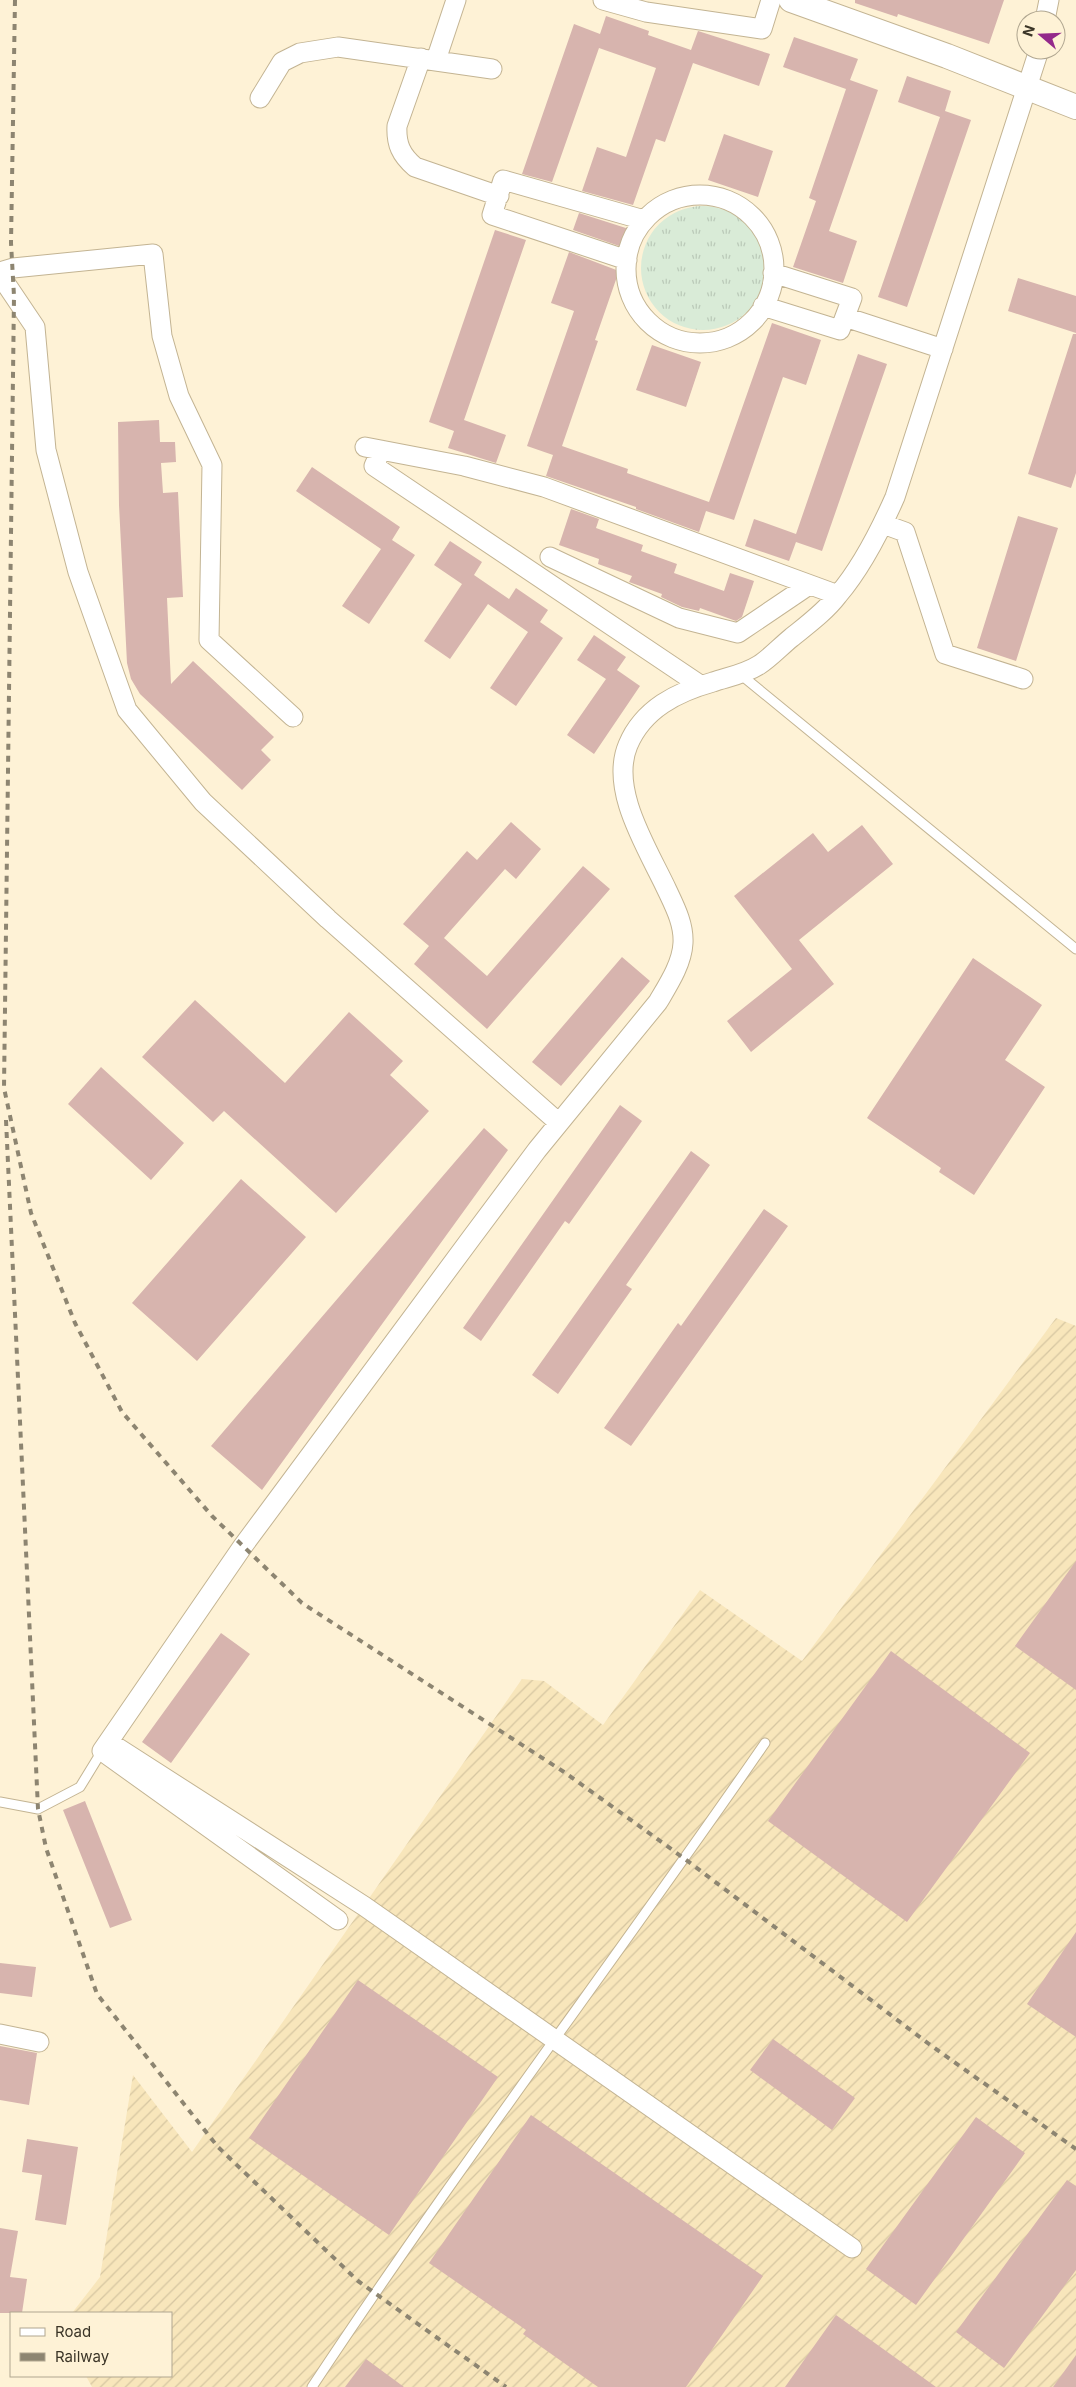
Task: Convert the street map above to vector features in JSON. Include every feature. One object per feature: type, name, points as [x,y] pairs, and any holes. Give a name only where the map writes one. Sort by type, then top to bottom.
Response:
[{"type":"street","points":[[456,0],[397,126],[397,138],[400,149],[406,159],[415,167],[498,196]]},
{"type":"street","points":[[603,0],[646,12],[762,29],[771,0]]},
{"type":"street","points":[[791,0],[947,56],[1076,107]]},
{"type":"street","points":[[260,98],[282,62],[300,53],[338,47],[492,69]]},
{"type":"street","points":[[105,1746],[243,1546],[559,1123],[658,1002],[671,980],[680,959],[683,945],[682,927],[677,910],[631,813],[624,788],[622,765],[631,738],[638,726],[652,711],[676,694],[740,674],[759,665],[823,611],[854,574],[895,497],[1036,60]]},
{"type":"street","points":[[628,260],[492,215],[503,180],[644,220]]},
{"type":"street","points":[[695,194],[724,198],[749,213],[767,236],[774,264],[771,293],[756,319],[733,336],[705,344],[676,340],[651,326],[633,302],[626,274],[629,245],[644,220],[667,202],[695,194]]},
{"type":"street","points":[[293,717],[209,640],[212,465],[177,387],[162,336],[153,254],[13,268],[0,274],[35,327],[46,450],[78,572],[127,710],[203,802],[328,919],[559,1123]]},
{"type":"street","points":[[763,306],[840,330],[852,298],[773,273]]},
{"type":"street","points":[[845,317],[943,349]]},
{"type":"street","points":[[700,685],[374,466],[373,448],[464,466],[544,487],[838,595]]},
{"type":"street","points":[[882,524],[905,532],[945,654],[1023,679]]},
{"type":"street","points":[[550,557],[679,618],[738,633],[809,585]]},
{"type":"street","points":[[105,1746],[338,1920]]},
{"type":"street","points":[[105,1746],[364,1906],[852,2248]]},
{"type":"street","points":[[0,2034],[39,2042]]},
{"type":"lane","points":[[740,674],[1076,949]]},
{"type":"lane","points":[[312,2387],[370,2300],[554,2039],[685,1859],[765,1743]]},
{"type":"lane","points":[[0,1802],[38,1809],[80,1788],[105,1746]]},
{"type":"shaded area","points":[[1056,1318],[1076,1326],[1076,2387],[92,2387],[87,2377],[172,2377],[172,2312],[73,2312],[100,2277],[133,2075],[192,2152],[522,1679],[544,1681],[603,1725],[700,1590],[802,1661]]},
{"type":"green space","points":[[703,206],[727,211],[738,216],[747,224],[755,233],[760,244],[765,268],[760,292],[755,303],[747,312],[738,320],[727,325],[703,330],[679,325],[668,320],[659,312],[651,303],[646,292],[641,268],[646,244],[651,233],[659,224],[668,216],[679,211]]},
{"type":"building","points":[[855,0],[1004,0],[989,44],[898,14],[897,17],[855,3]]},
{"type":"building","points":[[606,16],[649,31],[648,35],[691,50],[698,31],[770,54],[759,86],[693,63],[665,142],[656,139],[633,205],[582,191],[597,147],[626,157],[656,68],[599,48],[552,182],[522,174],[574,24],[600,34]]},
{"type":"building","points":[[794,37],[858,59],[850,80],[878,90],[829,231],[857,241],[843,283],[793,267],[816,201],[809,198],[846,89],[783,67]]},
{"type":"building","points":[[907,76],[951,91],[945,111],[971,120],[907,307],[878,297],[940,117],[898,102]]},
{"type":"building","points":[[724,134],[773,151],[758,197],[708,180]]},
{"type":"building","points":[[579,213],[629,229],[622,247],[573,230]]},
{"type":"building","points":[[495,230],[526,240],[464,420],[506,435],[496,463],[448,448],[454,431],[429,422]]},
{"type":"building","points":[[569,252],[619,271],[595,340],[598,341],[562,446],[628,469],[627,473],[709,502],[772,323],[821,340],[806,385],[783,377],[734,520],[706,511],[699,532],[636,509],[636,507],[546,476],[553,455],[527,446],[574,311],[551,303]]},
{"type":"building","points":[[1018,278],[1076,296],[1076,333],[1008,311]]},
{"type":"building","points":[[1073,334],[1076,334],[1076,473],[1071,488],[1028,474]]},
{"type":"building","points":[[652,345],[701,362],[686,407],[636,390]]},
{"type":"building","points":[[858,354],[887,364],[822,551],[796,542],[789,561],[745,546],[754,519],[796,534]]},
{"type":"building","points":[[159,420],[160,442],[175,442],[176,462],[161,463],[163,493],[178,492],[183,597],[167,598],[171,684],[193,661],[274,737],[261,750],[271,760],[242,790],[140,694],[131,679],[127,663],[119,505],[118,422]]},
{"type":"building","points":[[312,467],[400,527],[392,540],[415,555],[369,624],[342,606],[381,549],[296,491]]},
{"type":"building","points":[[571,509],[599,519],[596,528],[643,545],[641,551],[677,564],[674,573],[724,591],[730,573],[754,581],[742,617],[736,621],[700,608],[699,611],[682,607],[661,597],[662,594],[629,582],[632,576],[598,564],[599,559],[559,545]]},
{"type":"building","points":[[1018,516],[1058,528],[1016,661],[977,648]]},
{"type":"building","points":[[450,541],[482,562],[474,575],[509,599],[516,588],[548,610],[540,622],[563,638],[516,706],[490,688],[528,632],[488,604],[450,659],[424,641],[462,584],[434,565]]},
{"type":"building","points":[[594,635],[626,657],[617,670],[640,686],[594,754],[567,735],[606,679],[577,660]]},
{"type":"building","points":[[511,822],[541,849],[516,879],[505,869],[444,938],[487,976],[583,866],[610,889],[487,1029],[414,964],[429,946],[403,924],[467,851],[477,860]]},
{"type":"building","points":[[862,825],[893,864],[799,940],[834,984],[751,1052],[727,1021],[792,969],[734,896],[813,833],[828,852]]},
{"type":"building","points":[[622,957],[650,981],[561,1086],[532,1062]]},
{"type":"building","points":[[973,958],[1042,1005],[1005,1060],[1045,1087],[974,1195],[939,1172],[941,1168],[867,1118]]},
{"type":"building","points":[[195,1000],[285,1083],[349,1012],[403,1061],[390,1075],[429,1111],[336,1213],[224,1111],[213,1122],[142,1057]]},
{"type":"building","points":[[101,1067],[184,1143],[151,1180],[68,1104]]},
{"type":"building","points":[[620,1105],[642,1121],[569,1224],[565,1221],[481,1341],[463,1328]]},
{"type":"building","points":[[484,1128],[508,1150],[262,1490],[211,1446]]},
{"type":"building","points":[[691,1151],[710,1165],[626,1285],[632,1289],[558,1394],[532,1375]]},
{"type":"building","points":[[241,1179],[306,1237],[197,1361],[132,1303]]},
{"type":"building","points":[[764,1209],[788,1226],[631,1446],[604,1428],[678,1323],[681,1326]]},
{"type":"building","points":[[1076,1561],[1076,1690],[1015,1646]]},
{"type":"building","points":[[221,1633],[250,1654],[171,1763],[142,1742]]},
{"type":"building","points":[[891,1651],[1030,1753],[907,1922],[768,1821]]},
{"type":"building","points":[[85,1801],[132,1920],[110,1928],[63,1810]]},
{"type":"building","points":[[1076,1932],[1076,2037],[1027,2004]]},
{"type":"building","points":[[0,1963],[36,1967],[32,1997],[0,1993]]},
{"type":"building","points":[[358,1980],[498,2077],[389,2235],[249,2138]]},
{"type":"building","points":[[773,2039],[855,2098],[832,2130],[750,2070]]},
{"type":"building","points":[[0,2046],[37,2053],[29,2105],[0,2100]]},
{"type":"building","points":[[531,2115],[763,2276],[686,2387],[598,2387],[523,2334],[526,2330],[429,2263]]},
{"type":"building","points":[[976,2117],[1025,2153],[916,2305],[866,2269]]},
{"type":"building","points":[[27,2139],[78,2147],[66,2225],[35,2220],[42,2175],[22,2172]]},
{"type":"building","points":[[1067,2180],[1076,2186],[1076,2270],[1004,2368],[956,2332]]},
{"type":"building","points":[[0,2228],[18,2231],[10,2277],[27,2279],[22,2312],[0,2313]]},
{"type":"building","points":[[836,2315],[936,2387],[785,2387]]},
{"type":"building","points":[[1076,2355],[1076,2387],[1053,2387]]},
{"type":"building","points":[[366,2359],[404,2387],[345,2387]]},
{"type":"railway","points":[[15,0],[11,243],[14,296],[4,1088],[31,1213],[75,1323],[122,1412],[212,1516],[302,1603],[564,1772],[685,1859],[929,2044],[1076,2149]]},
{"type":"railway","points":[[6,1120],[38,1809],[46,1848],[97,1994],[218,2147],[358,2281],[506,2387]]}]
